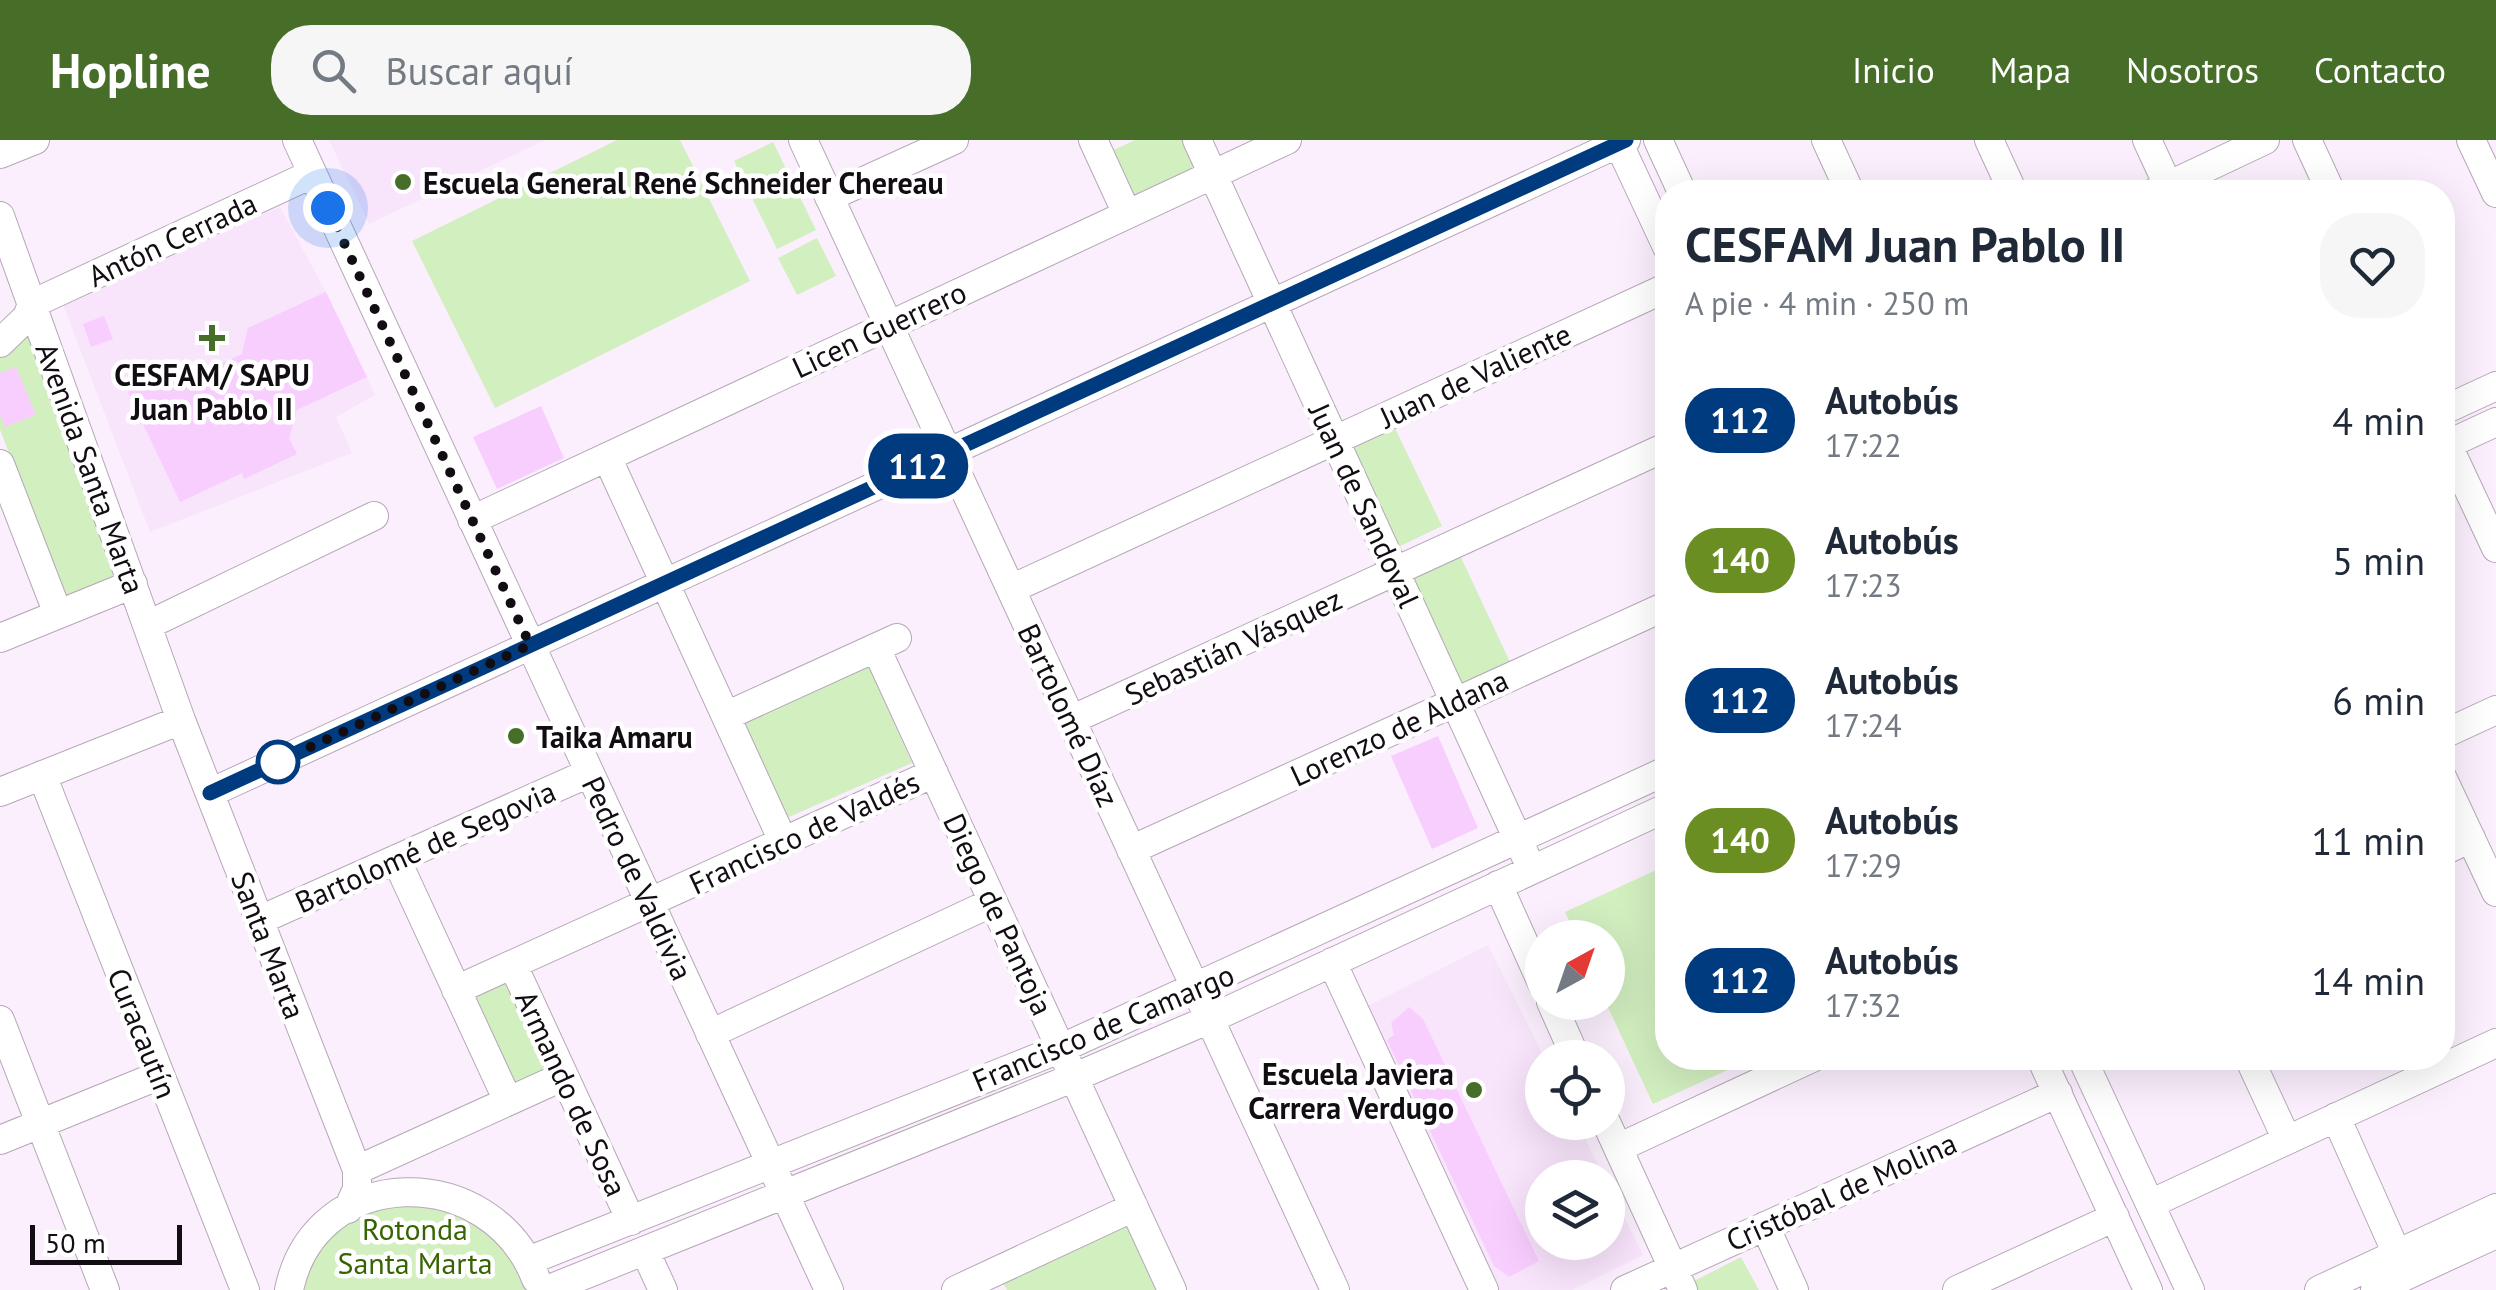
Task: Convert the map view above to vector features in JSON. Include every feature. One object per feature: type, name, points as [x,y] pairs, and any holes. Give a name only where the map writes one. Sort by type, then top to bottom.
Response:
[{"type":"street","points":[[0,154],[34,140]]},
{"type":"street","name":"Pedro de Valdivia","points":[[297,140],[829,1290]]},
{"type":"street","name":"Bartolomé Díaz","points":[[803,140],[1335,1290]]},
{"type":"street","points":[[830,196],[954,140]]},
{"type":"street","points":[[1093,140],[1127,214]]},
{"type":"street","name":"Juan de Sandoval","points":[[1197,140],[1532,869]]},
{"type":"street","name":"Licen Guerrero","points":[[472,520],[1287,140]]},
{"type":"street","points":[[1658,140],[1676,180]]},
{"type":"street","points":[[1826,140],[1844,180]]},
{"type":"street","points":[[1990,140],[2008,180]]},
{"type":"street","points":[[2147,140],[2161,180]]},
{"type":"street","points":[[2185,180],[2265,140]]},
{"type":"street","points":[[2307,140],[2325,180]]},
{"type":"street","points":[[2471,140],[2496,192]]},
{"type":"street","points":[[210,793],[1621,141],[1655,219]]},
{"type":"street","name":"Antón Cerrada","points":[[32,304],[312,174]]},
{"type":"street","name":"Avenida Santa Marta","points":[[0,216],[181,720]]},
{"type":"street","name":"Juan de Valiente","points":[[1011,589],[1655,293]]},
{"type":"street","points":[[0,342],[28,317],[32,304]]},
{"type":"street","points":[[2455,404],[2496,386]]},
{"type":"street","points":[[2455,438],[2496,422]]},
{"type":"street","name":"Sebastián Vásquez","points":[[1072,720],[1655,452]]},
{"type":"street","points":[[606,457],[784,841]]},
{"type":"street","points":[[0,464],[58,614]]},
{"type":"street","points":[[2455,464],[2496,548]]},
{"type":"street","points":[[148,626],[374,516]]},
{"type":"street","points":[[0,638],[134,584]]},
{"type":"street","name":"Lorenzo de Aldana","points":[[1132,850],[1655,610]]},
{"type":"street","name":"Diego de Pantoja","points":[[726,716],[887,643],[934,772],[1172,1290]]},
{"type":"street","points":[[2455,728],[2496,710]]},
{"type":"street","points":[[0,792],[181,720]]},
{"type":"street","name":"Santa Marta","points":[[181,720],[357,1170]]},
{"type":"street","name":"Francisco de Valdés","points":[[456,990],[934,772]]},
{"type":"street","name":"Bartolomé de Segovia","points":[[260,920],[590,773]]},
{"type":"street","name":"Curacautín","points":[[42,775],[245,1290]]},
{"type":"street","name":"Francisco de Camargo","points":[[528,1261],[1062,1048],[1655,776]]},
{"type":"street","points":[[2455,804],[2496,892]]},
{"type":"street","name":"Francisco de Camargo","points":[[547,1290],[1076,1077],[1210,1019],[1655,812]]},
{"type":"street","points":[[2455,846],[2471,838]]},
{"type":"street","points":[[396,859],[508,1101]]},
{"type":"street","points":[[1498,885],[1525,945]]},
{"type":"street","points":[[710,1034],[993,902]]},
{"type":"street","points":[[1332,962],[1484,1290]]},
{"type":"street","name":"Armando de Sosa","points":[[513,965],[631,1221]]},
{"type":"street","points":[[0,1020],[106,1290]]},
{"type":"street","points":[[2455,1056],[2496,1043]]},
{"type":"street","points":[[1625,1130],[1781,1070]]},
{"type":"street","points":[[2047,1070],[2148,1290]]},
{"type":"street","points":[[2088,1070],[2190,1290]]},
{"type":"street","points":[[2254,1070],[2287,1140]]},
{"type":"street","points":[[2150,1204],[2336,1117],[2412,1070]]},
{"type":"street","points":[[0,1140],[160,1075]]},
{"type":"street","points":[[357,1170],[564,1076]]},
{"type":"street","name":"Cristóbal de Molina","points":[[1625,1290],[1678,1279],[1764,1226],[2058,1093]]},
{"type":"street","points":[[2336,1117],[2397,1254]]},
{"type":"street","points":[[1614,1140],[1678,1279]]},
{"type":"street","points":[[357,1170],[387,1194]]},
{"type":"street","points":[[348,1210],[357,1189],[357,1170]]},
{"type":"street","points":[[290,1290],[312,1240],[348,1210],[387,1194],[424,1192],[460,1200],[493,1218],[528,1261],[539,1290]]},
{"type":"street","points":[[956,1290],[990,1283],[1134,1207]]},
{"type":"street","points":[[2319,1290],[2496,1208]]},
{"type":"street","points":[[1958,1290],[2115,1217]]},
{"type":"street","points":[[1764,1226],[1794,1290]]},
{"type":"street","points":[[2375,1290],[2494,1239]]},
{"type":"street","points":[[644,1250],[663,1290]]},
{"type":"shaded area","name":"Escuela General René Schneider Chereau","points":[[329,140],[545,140],[369,224]]},
{"type":"shaded area","name":"CESFAM/ SAPU Juan Pablo II","points":[[280,207],[375,395],[336,417],[352,453],[150,532],[62,302]]},
{"type":"shaded area","name":"Escuela Javiera Carrera Verdugo","points":[[1488,945],[1536,1040],[1525,1040],[1525,1140],[1586,1140],[1596,1160],[1525,1160],[1525,1260],[1625,1260],[1625,1218],[1643,1255],[1572,1290],[1499,1290],[1366,1007]]},
{"type":"green space","points":[[617,140],[680,140],[750,281],[495,408],[412,241]]},
{"type":"green space","points":[[1135,140],[1182,140],[1195,168],[1131,198],[1109,152]]},
{"type":"green space","points":[[773,142],[816,230],[777,249],[734,161]]},
{"type":"green space","points":[[817,238],[836,276],[797,295],[778,258]]},
{"type":"green space","points":[[28,332],[117,583],[68,601],[0,430],[0,357]]},
{"type":"green space","points":[[1393,424],[1442,526],[1390,551],[1341,449]]},
{"type":"green space","points":[[1458,551],[1511,664],[1460,688],[1407,575]]},
{"type":"green space","points":[[868,665],[912,763],[782,820],[738,722]]},
{"type":"green space","points":[[1655,871],[1655,1070],[1728,1070],[1653,1104],[1614,1020],[1625,1020],[1625,920],[1569,920],[1565,912]]},
{"type":"green space","points":[[510,978],[555,1075],[514,1093],[472,996]]},
{"type":"green space","name":"Rotonda Santa Marta","points":[[438,1204],[495,1233],[530,1290],[300,1290],[319,1252],[348,1222],[380,1207]]},
{"type":"green space","points":[[1128,1222],[1160,1290],[1007,1290],[1003,1283]]},
{"type":"green space","points":[[1741,1257],[1759,1290],[1698,1290],[1694,1281]]},
{"type":"building","points":[[326,292],[367,377],[297,410],[289,438],[297,454],[244,479],[242,473],[180,502],[128,392],[175,369],[181,382],[242,354],[248,328]]},
{"type":"building","points":[[104,316],[113,339],[91,347],[83,324]]},
{"type":"building","points":[[16,367],[36,415],[5,427],[0,415],[0,373]]},
{"type":"building","points":[[541,406],[564,458],[497,489],[473,437]]},
{"type":"building","points":[[1438,736],[1478,828],[1432,849],[1391,756]]},
{"type":"building","points":[[1409,1007],[1423,1019],[1525,1232],[1525,1260],[1539,1261],[1509,1277],[1494,1266],[1387,1040],[1394,1035],[1391,1023]]},
{"type":"bus line","name":"112","points":[[210,793],[1626,140]]},
{"type":"place","name":"Escuela General René Schneider Chereau","points":[[403,182]]},
{"type":"place","name":"CESFAM/ SAPU Juan Pablo II","points":[[212,338]]},
{"type":"place","name":"Taika Amaru","points":[[516,736]]},
{"type":"place","name":"Escuela Javiera Carrera Verdugo","points":[[1474,1090]]},
{"type":"route","points":[[278,762],[530,645],[328,208]]}]
